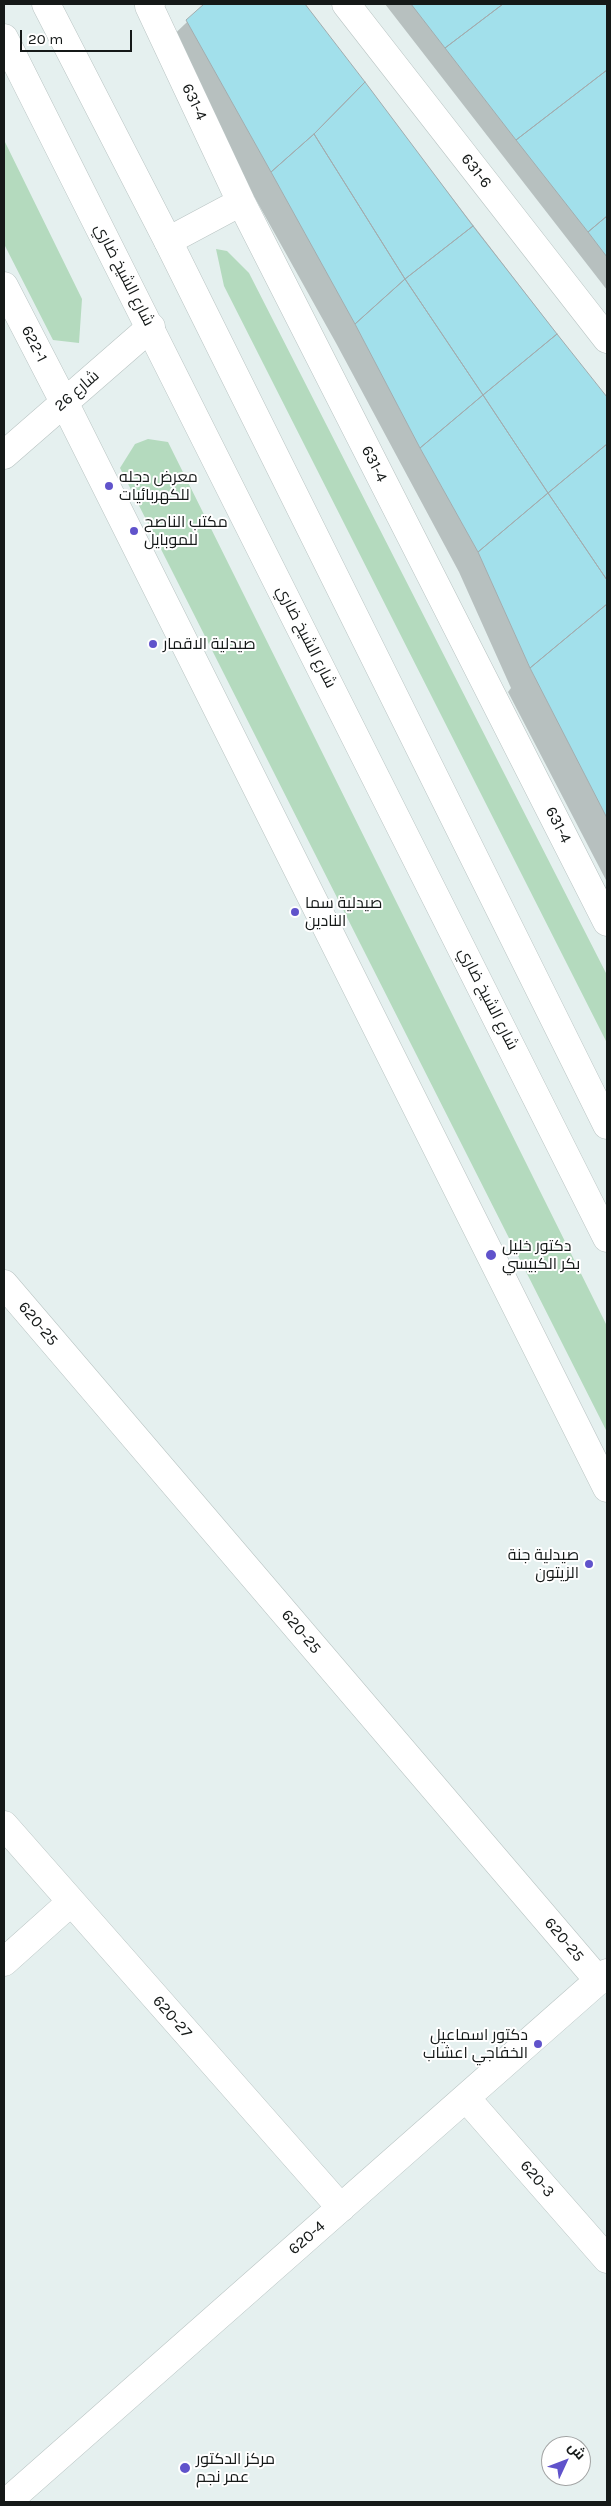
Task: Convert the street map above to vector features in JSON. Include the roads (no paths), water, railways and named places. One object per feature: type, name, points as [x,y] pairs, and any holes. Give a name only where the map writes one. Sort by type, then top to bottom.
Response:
[{"type":"street","points":[[46,4],[168,241],[607,1125]]},
{"type":"street","name":"631-4","points":[[151,4],[149,6],[241,202],[607,922]]},
{"type":"street","name":"631-6","points":[[346,4],[607,339]]},
{"type":"street","name":"شارع الشيخ ضاري","points":[[4,38],[607,1238]]},
{"type":"street","points":[[168,241],[241,202]]},
{"type":"street","name":"622-1","points":[[4,286],[64,402],[607,1488]]},
{"type":"street","name":"شارع 26","points":[[4,455],[150,327]]},
{"type":"street","name":"620-25","points":[[4,1284],[603,1977]]},
{"type":"street","name":"620-27","points":[[4,1825],[341,2208]]},
{"type":"street","points":[[4,1962],[71,1902]]},
{"type":"street","name":"620-4","points":[[7,2502],[603,1977]]},
{"type":"street","name":"620-3","points":[[466,2098],[607,2259]]},
{"type":"place","name":"معرض دجله للكهربائيات","points":[[109,486]]},
{"type":"place","name":"مكتب الناصح للموبايل","points":[[134,531]]},
{"type":"place","name":"صيدلية الاقمار","points":[[153,644]]},
{"type":"place","name":"صيدلية سما النادين","points":[[295,912]]},
{"type":"place","name":"دكتور خليل بكر الكبيسي","points":[[491,1255]]},
{"type":"place","name":"صيدلية جنة الزيتون","points":[[589,1564]]},
{"type":"place","name":"دكتور اسماعيل الخفاجي اعشاب","points":[[538,2044]]},
{"type":"place","name":"مركز الدكتور عمر نجم","points":[[185,2468]]}]
